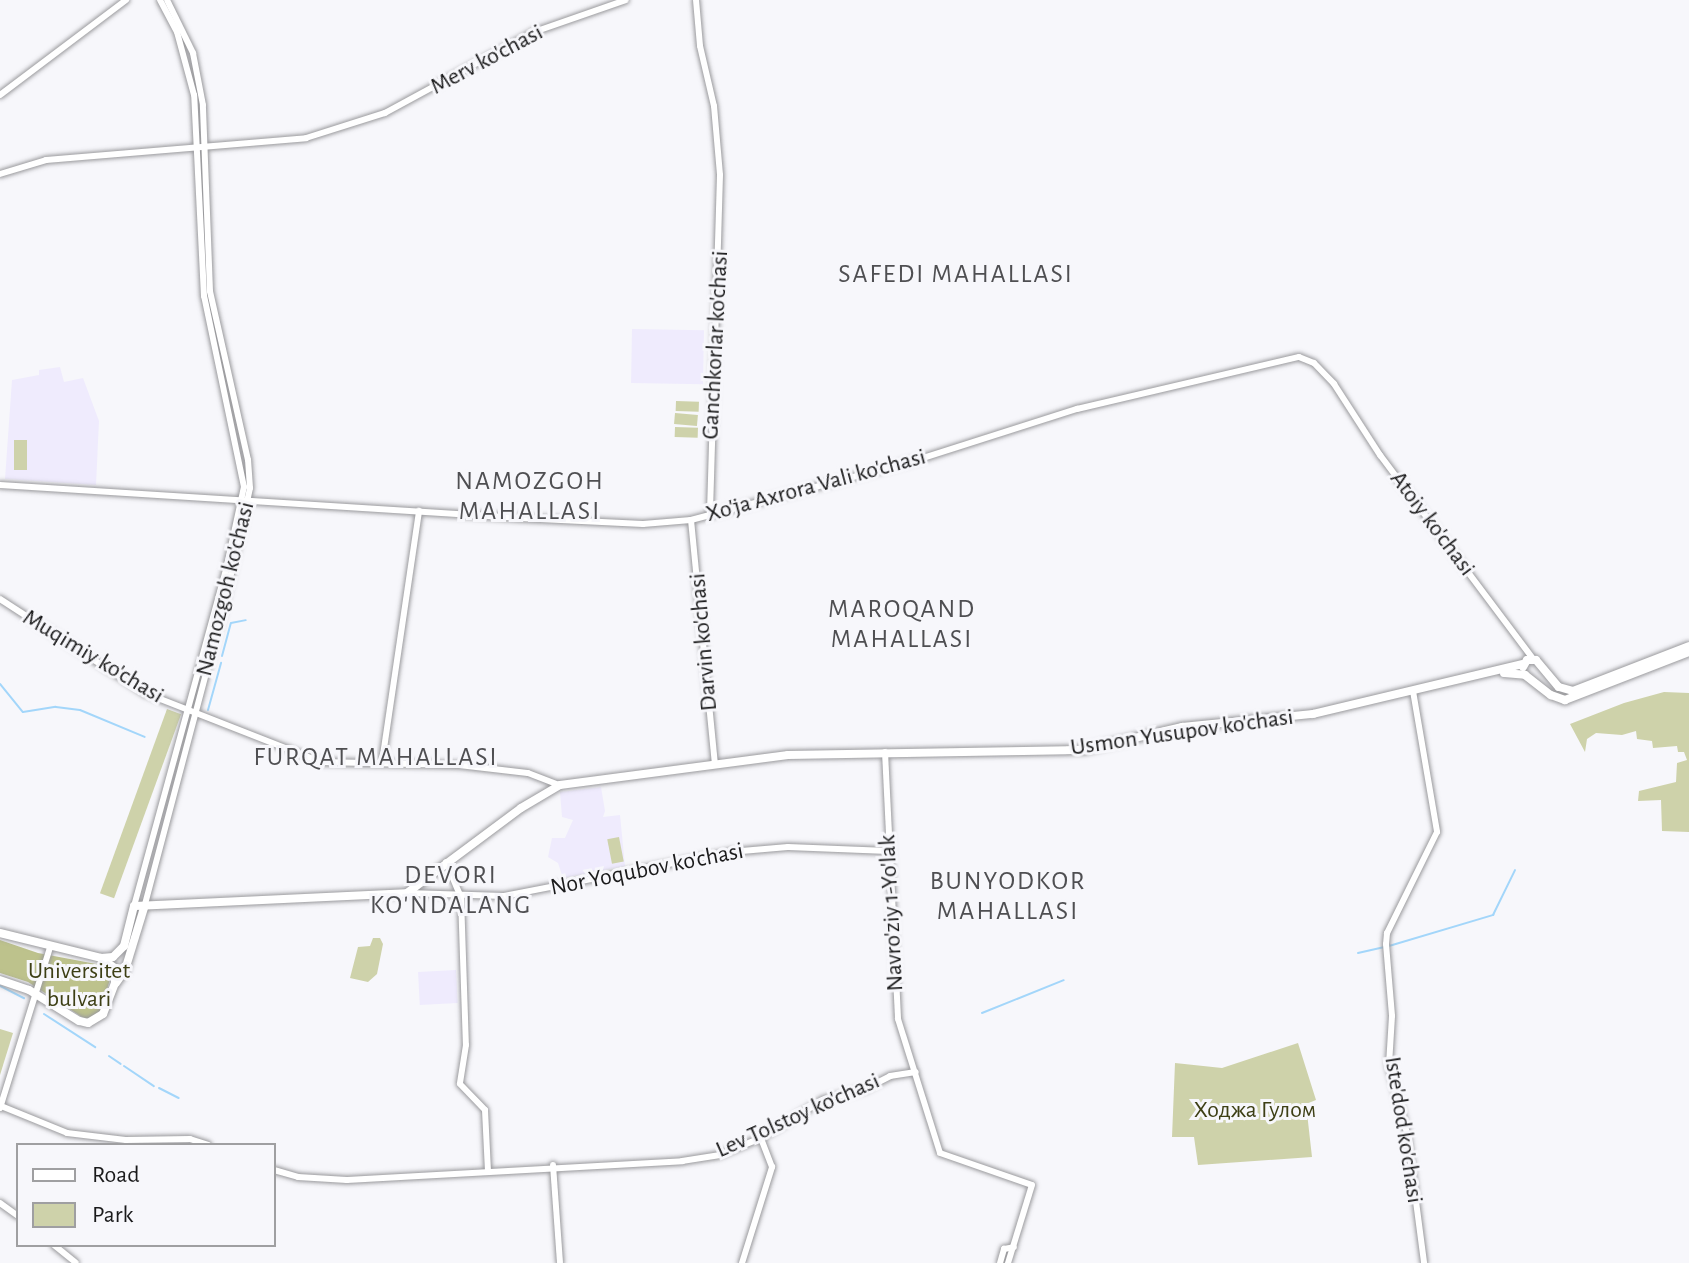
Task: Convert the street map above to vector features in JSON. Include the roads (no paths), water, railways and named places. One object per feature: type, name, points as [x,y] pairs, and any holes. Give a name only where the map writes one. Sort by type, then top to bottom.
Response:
[{"type":"main road","points":[[1689,649],[1568,699],[1551,695],[1527,676],[1523,664],[1533,659],[1562,689],[1575,690],[1689,649]]},
{"type":"main road","name":"Usmon Yusupov ko'chasi","points":[[560,785],[804,754],[1083,750],[1182,727],[1313,714],[1523,664]]},
{"type":"main road","points":[[1527,676],[1538,675],[1541,666]]},
{"type":"main road","name":"Usmon Yusupov ko'chasi","points":[[1479,676],[1511,672],[1527,676]]},
{"type":"main road","points":[[139,907],[407,893],[446,862],[560,785]]},
{"type":"main road","name":"Namozgoh ko'chasi","points":[[101,958],[113,957],[124,946],[139,907]]},
{"type":"main road","name":"Namozgoh ko'chasi","points":[[115,983],[125,970],[139,907]]},
{"type":"main road","points":[[0,933],[101,958],[115,968],[115,983],[106,1009],[93,1022],[79,1021],[36,994],[0,980]]},
{"type":"street","points":[[0,95],[126,0]]},
{"type":"street","name":"Namozgoh ko'chasi","points":[[139,907],[164,802],[191,713],[246,501],[248,460],[210,291],[201,147],[187,60],[160,0]]},
{"type":"street","name":"Namozgoh ko'chasi","points":[[167,0],[193,53],[203,105],[201,147]]},
{"type":"street","name":"Merv ko'chasi","points":[[201,147],[306,138],[350,126],[416,99],[534,32],[626,0]]},
{"type":"street","name":"Ganchkorlar ko'chasi","points":[[696,0],[700,46],[714,106],[720,175],[710,515]]},
{"type":"street","points":[[0,174],[46,160],[201,147]]},
{"type":"street","name":"Xo'ja Axrora Vali ko'chasi","points":[[0,485],[643,524],[691,520],[920,459],[1077,409],[1287,358],[1299,357],[1314,363],[1349,405]]},
{"type":"street","name":"Atoiy ko'chasi","points":[[1349,405],[1450,551],[1521,639],[1533,659]]},
{"type":"street","points":[[382,762],[423,511]]},
{"type":"street","name":"Darvin ko'chasi","points":[[691,520],[715,764]]},
{"type":"street","name":"Muqimiy ko'chasi","points":[[0,599],[145,693],[321,762],[459,765],[528,773],[560,785]]},
{"type":"street","points":[[1521,639],[1523,664]]},
{"type":"street","name":"Iste'dod ko'chasi","points":[[1413,691],[1437,832],[1387,933],[1386,946],[1392,1016],[1389,1065],[1407,1133],[1424,1263]]},
{"type":"street","name":"Namozgoh ko'chasi","points":[[139,907],[172,805],[191,713]]},
{"type":"street","name":"Navro'ziy 1-Yo'lak","points":[[885,752],[898,1015],[940,1153],[1032,1185],[1014,1247]]},
{"type":"street","points":[[164,802],[172,805]]},
{"type":"street","name":"Nor Yoqubov ko'chasi","points":[[407,893],[461,897],[525,893],[730,852],[788,847],[888,851]]},
{"type":"street","points":[[446,862],[461,897],[466,1045],[460,1084],[485,1110],[488,1171]]},
{"type":"street","points":[[50,947],[0,1107],[67,1133],[126,1140],[190,1139],[202,1143]]},
{"type":"street","name":"Lev Tolstoy ko'chasi","points":[[276,1171],[298,1177],[347,1180],[553,1165],[682,1161],[719,1155],[761,1138],[823,1100],[865,1089],[890,1076],[916,1072]]},
{"type":"street","points":[[742,1263],[772,1167],[761,1138]]},
{"type":"street","points":[[553,1165],[560,1263]]},
{"type":"street","points":[[56,1247],[76,1263]]},
{"type":"street","points":[[1000,1263],[1004,1249],[1014,1247]]},
{"type":"street","points":[[1008,1263],[1014,1247]]},
{"type":"waterway","points":[[222,656],[231,623],[246,620]]},
{"type":"waterway","points":[[208,710],[221,663]]},
{"type":"waterway","points":[[0,684],[23,712],[56,707],[80,710],[145,737]]},
{"type":"waterway","points":[[1389,946],[1493,915],[1515,870]]},
{"type":"waterway","points":[[1358,953],[1383,947]]},
{"type":"waterway","points":[[982,1013],[1064,980]]},
{"type":"waterway","points":[[0,986],[24,998]]},
{"type":"waterway","points":[[44,1014],[95,1047]]},
{"type":"waterway","points":[[109,1056],[121,1064]]},
{"type":"waterway","points":[[124,1066],[154,1086]]},
{"type":"waterway","points":[[159,1088],[179,1098]]},
{"type":"district","name":"SAFEDI MAHALLASI","points":[[956,275]]},
{"type":"district","name":"NAMOZGOH MAHALLASI","points":[[530,497]]},
{"type":"district","name":"MAROQAND MAHALLASI","points":[[902,625]]},
{"type":"district","name":"FURQAT MAHALLASI","points":[[376,758]]},
{"type":"district","name":"DEVORI KO'NDALANG","points":[[451,891]]},
{"type":"district","name":"BUNYODKOR MAHALLASI","points":[[1008,897]]},
{"type":"park label","name":"Universitet bulvari","points":[[79,986]]},
{"type":"park label","name":"Ходжа Гулом","points":[[1255,1111]]}]
